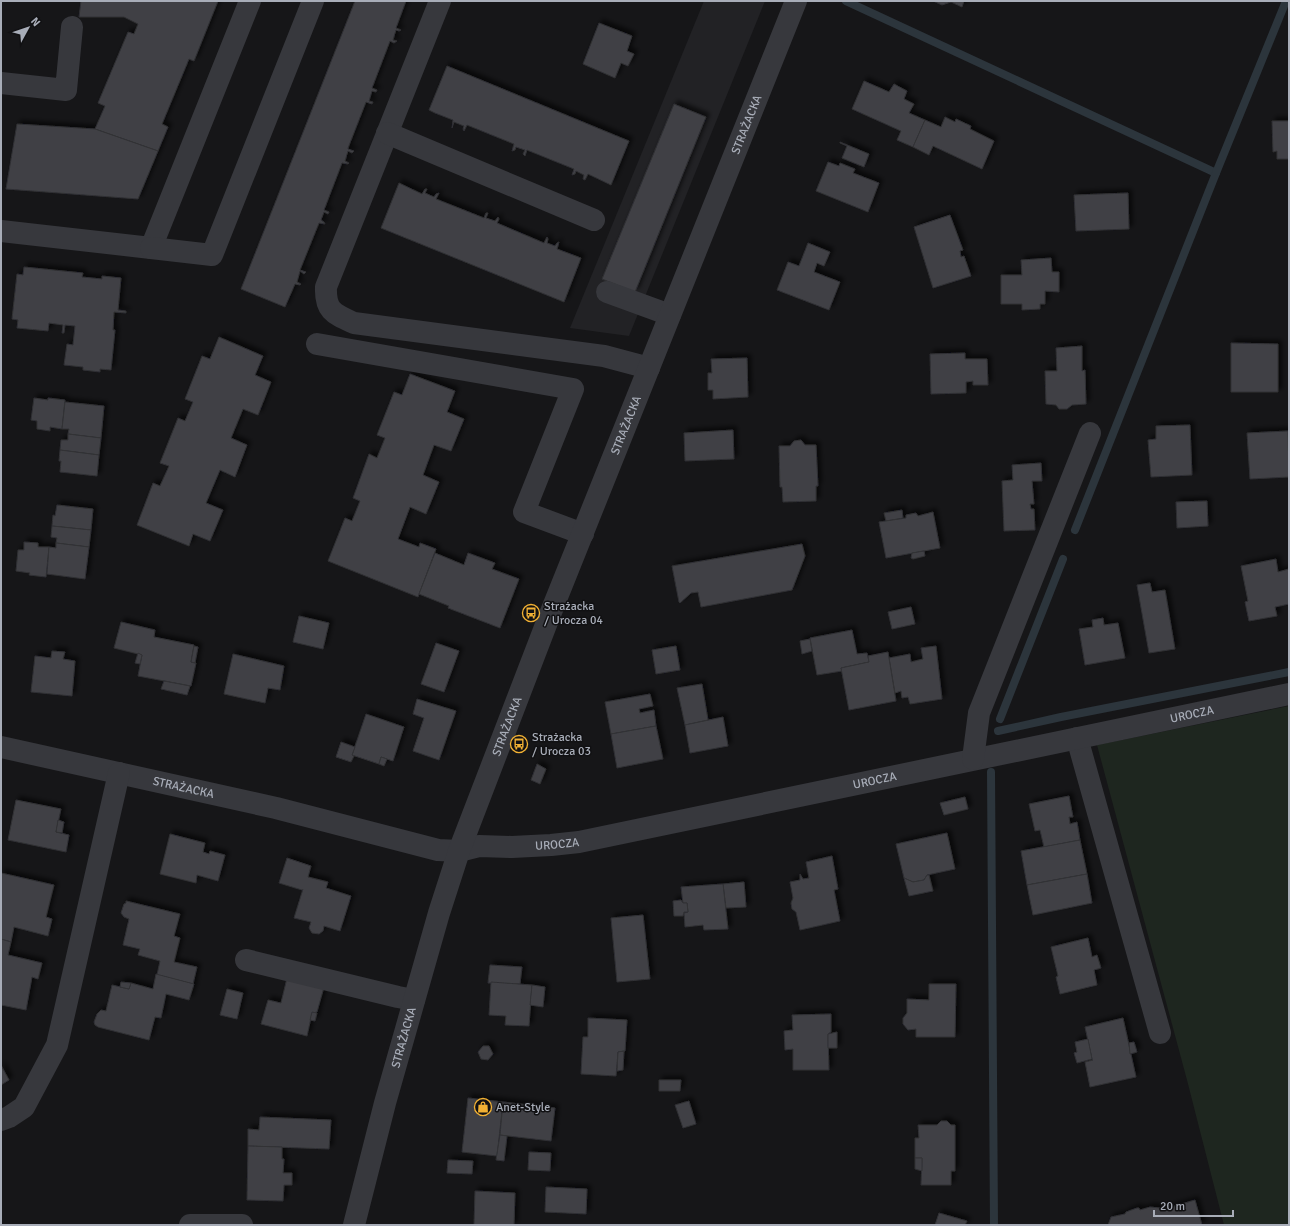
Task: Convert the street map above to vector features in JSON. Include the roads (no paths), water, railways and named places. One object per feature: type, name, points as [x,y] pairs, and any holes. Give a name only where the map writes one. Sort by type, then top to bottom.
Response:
[{"type":"street","points":[[152,248],[250,1]]},
{"type":"street","points":[[1,231],[212,255],[313,1]]},
{"type":"street","points":[[440,1],[326,287],[325,300],[333,313],[354,323],[604,356],[649,368]]},
{"type":"street","name":"STRAŻACKA","points":[[354,1225],[384,1104],[439,913],[459,851],[536,651],[794,2]]},
{"type":"street","points":[[1,83],[66,90],[72,27]]},
{"type":"street","points":[[388,133],[594,220]]},
{"type":"street","points":[[607,292],[670,315]]},
{"type":"street","points":[[317,344],[573,389],[524,512],[583,534]]},
{"type":"street","points":[[974,759],[979,713],[1090,433]]},
{"type":"street","name":"UROCZA","points":[[459,851],[479,846],[512,847],[579,842],[1289,694]]},
{"type":"street","points":[[1077,738],[1160,1033]]},
{"type":"street","name":"STRAŻACKA","points":[[1,747],[276,808],[438,850],[459,851]]},
{"type":"street","points":[[1,1120],[9,1117],[24,1107],[57,1045],[118,773]]},
{"type":"street","points":[[246,960],[398,998],[414,1000]]},
{"type":"street","points":[[190,1225],[242,1225]]},
{"type":"waterway","points":[[846,1],[1216,173]]},
{"type":"waterway","points":[[1075,530],[1216,173],[1286,1]]},
{"type":"waterway","points":[[1000,719],[1063,559]]},
{"type":"waterway","points":[[998,731],[1061,717],[1289,672]]},
{"type":"waterway","points":[[991,772],[994,1225]]},
{"type":"place","name":"Strażacka / Urocza 04","points":[[531,613]]},
{"type":"place","name":"Strażacka / Urocza 03","points":[[519,744]]},
{"type":"place","name":"Anet-Style","points":[[483,1107]]}]
